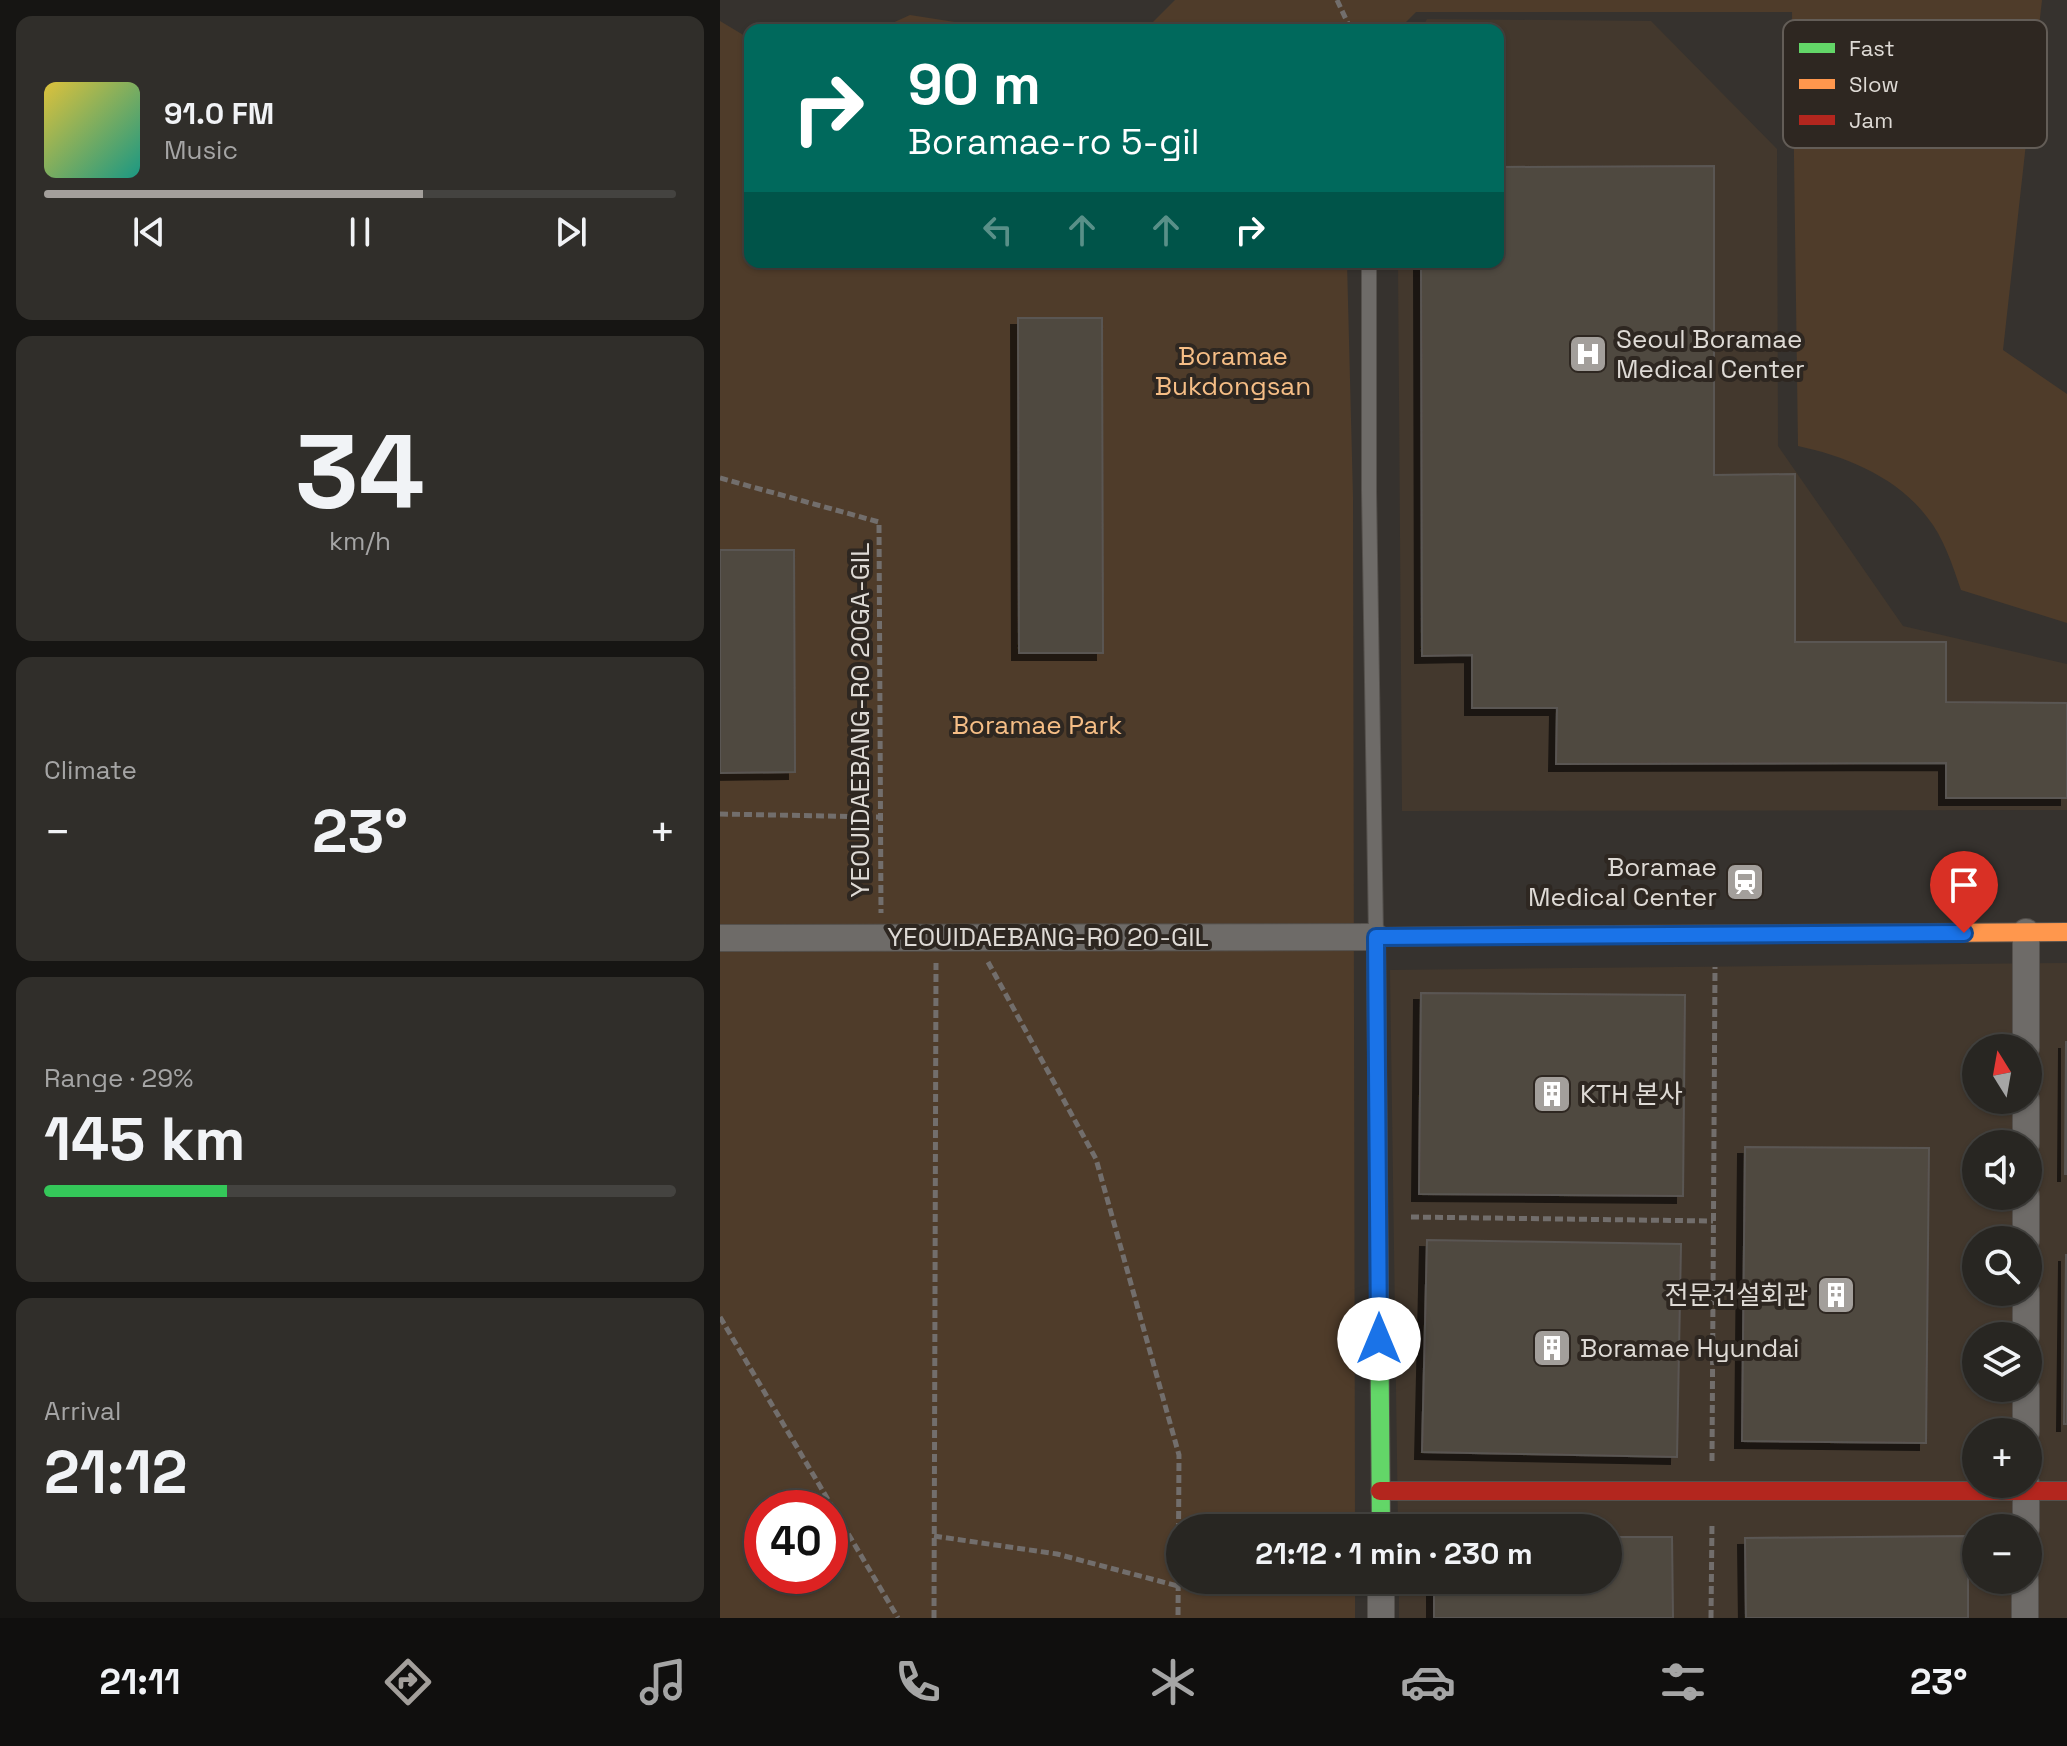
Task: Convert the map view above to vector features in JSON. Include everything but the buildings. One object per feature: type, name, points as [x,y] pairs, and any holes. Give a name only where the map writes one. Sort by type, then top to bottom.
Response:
[{"type":"street","points":[[2026,932],[2026,1034]]},
{"type":"street","points":[[1381,1514],[1376,937],[2067,932]]},
{"type":"street","name":"YEOUIDAEBANG-RO 20-GIL","points":[[720,938],[1376,937]]},
{"type":"street","points":[[1380,1491],[1962,1489]]},
{"type":"street","points":[[2042,1489],[2067,1491]]},
{"type":"street","points":[[1381,1594],[1381,1618]]},
{"type":"street","points":[[2025,1594],[2025,1618]]},
{"type":"lane","points":[[1369,268],[1376,937]]},
{"type":"path","points":[[1337,0],[1348,24]]},
{"type":"path","name":"YEOUIDAEBANG-RO 20GA-GIL","points":[[720,478],[879,522],[882,938]]},
{"type":"path","points":[[720,814],[880,817]]},
{"type":"path","points":[[1711,1618],[1715,934]]},
{"type":"path","points":[[934,1618],[936,938]]},
{"type":"path","points":[[974,938],[1096,1159],[1179,1455],[1179,1514]]},
{"type":"path","points":[[1378,1217],[1713,1221]]},
{"type":"path","points":[[720,1317],[898,1618]]},
{"type":"path","points":[[934,1536],[1057,1554],[1166,1583]]},
{"type":"path","points":[[1178,1594],[1178,1618]]},
{"type":"shaded area","name":"Seoul Boramae Medical Center","points":[[1427,19],[1651,21],[1777,149],[1778,446],[1903,626],[2067,664],[2067,810],[1402,811],[1398,268],[1504,268],[1504,24],[1424,24]]},
{"type":"shaded area","points":[[2067,963],[2067,1618],[1399,1618],[1399,1594],[1622,1594],[1622,1514],[1398,1514],[1390,970]]},
{"type":"green space","points":[[1175,0],[2042,0],[2040,20],[1792,20],[1792,12],[1416,12],[1404,24],[1151,24]]},
{"type":"green space","points":[[910,15],[968,24],[890,24]]},
{"type":"green space","name":"Boramae Park","points":[[720,21],[744,35],[744,268],[1347,268],[1353,497],[1355,1514],[1166,1514],[1166,1594],[1355,1594],[1355,1618],[720,1618]]},
{"type":"green space","points":[[1794,148],[2026,148],[2003,350],[2067,394],[2067,623],[1961,590],[1938,534],[1927,517],[1901,490],[1852,462],[1798,446]]},
{"type":"traffic: fast","points":[[1381,1514],[1376,937],[1458,936]]},
{"type":"traffic: slow","points":[[1458,936],[2067,932]]},
{"type":"traffic: jam","points":[[1380,1491],[2067,1491]]},
{"type":"place","name":"Seoul Boramae Medical Center","points":[[1588,354]]},
{"type":"place","name":"Boramae Medical Center","points":[[1745,882]]},
{"type":"place","name":"KTH 본사","points":[[1552,1094]]},
{"type":"place","name":"전문건설회관","points":[[1836,1295]]},
{"type":"place","name":"Boramae Hyundai","points":[[1552,1348]]},
{"type":"route","points":[[1379,1339],[1376,937],[1964,933]]},
{"type":"park label","name":"Boramae Bukdongsan","points":[[1233,371]]}]
